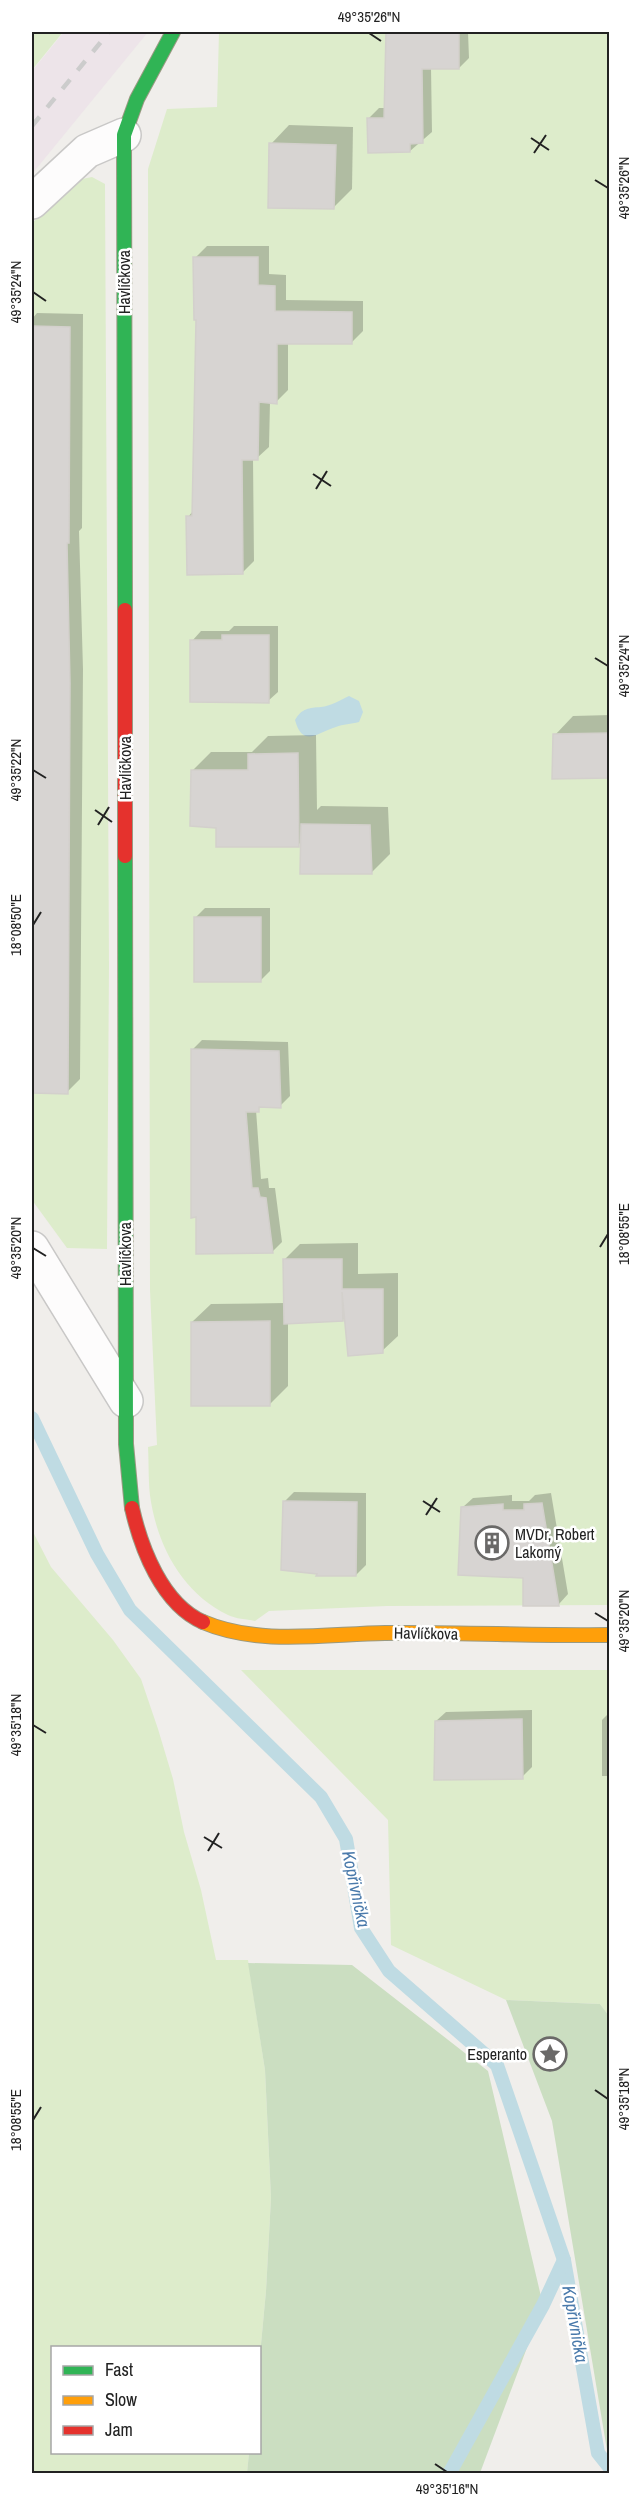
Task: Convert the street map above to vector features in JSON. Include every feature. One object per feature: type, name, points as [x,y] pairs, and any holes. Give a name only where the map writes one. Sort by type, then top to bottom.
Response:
[{"type":"street","name":"Havlíčkova","points":[[173,32],[137,99],[124,135],[126,1476],[134,1517],[148,1561],[171,1596],[196,1619],[225,1631],[254,1635],[386,1633],[609,1635]]},
{"type":"street","points":[[32,202],[87,152],[124,135]]},
{"type":"street","points":[[32,1248],[126,1401]]},
{"type":"shaded area","points":[[64,32],[148,32],[32,174],[32,71]]},
{"type":"green space","points":[[32,32],[63,32],[32,70]]},
{"type":"green space","points":[[219,32],[609,32],[609,1605],[387,1606],[269,1611],[255,1621],[238,1618],[212,1606],[186,1582],[167,1553],[155,1519],[149,1489],[148,1447],[157,1445],[150,1290],[148,169],[167,109],[217,107]]},
{"type":"green space","points":[[92,177],[105,184],[109,965],[107,1249],[67,1248],[32,1200],[32,223],[82,179]]},
{"type":"green space","points":[[32,1530],[51,1567],[113,1640],[141,1679],[173,1779],[216,1960],[248,1960],[265,2070],[271,2198],[261,2346],[51,2346],[51,2454],[249,2454],[247,2473],[32,2473]]},
{"type":"green space","points":[[241,1670],[609,1670],[609,2016],[600,2004],[506,2000],[391,1945],[388,1820]]},
{"type":"green space","points":[[248,1963],[352,1965],[488,2071],[543,2305],[480,2473],[247,2473],[249,2454],[261,2454],[261,2346],[271,2198],[265,2070]]},
{"type":"green space","points":[[506,2000],[600,2004],[609,2016],[609,2454],[552,2121]]},
{"type":"water","points":[[349,696],[359,701],[363,712],[359,722],[339,726],[312,736],[302,734],[298,729],[295,720],[303,711],[335,703]]},
{"type":"building","points":[[386,32],[459,32],[459,69],[422,69],[423,143],[410,144],[410,152],[368,153],[367,118],[384,118]]},
{"type":"building","points":[[269,143],[336,145],[334,209],[268,208]]},
{"type":"building","points":[[193,257],[258,257],[258,285],[275,286],[275,311],[352,312],[352,344],[277,344],[277,404],[259,402],[258,460],[242,460],[243,574],[187,575],[186,516],[192,516],[196,320],[194,320]]},
{"type":"building","points":[[32,326],[70,327],[69,543],[67,543],[70,683],[68,1094],[32,1093]]},
{"type":"building","points":[[222,635],[269,635],[269,703],[190,702],[190,640],[222,640]]},
{"type":"building","points":[[609,733],[609,778],[552,779],[553,734]]},
{"type":"building","points":[[298,753],[299,847],[216,847],[216,828],[190,826],[191,770],[248,770],[248,754]]},
{"type":"building","points":[[301,824],[370,825],[372,874],[300,874]]},
{"type":"building","points":[[194,917],[261,917],[261,982],[194,982]]},
{"type":"building","points":[[191,1049],[279,1051],[281,1108],[259,1107],[259,1112],[246,1112],[252,1188],[258,1188],[260,1197],[266,1198],[273,1253],[196,1254],[196,1217],[191,1218]]},
{"type":"building","points":[[283,1259],[342,1259],[342,1289],[383,1289],[383,1353],[348,1356],[342,1292],[343,1321],[284,1324]]},
{"type":"building","points":[[270,1321],[270,1406],[191,1406],[191,1322]]},
{"type":"building","points":[[283,1501],[357,1502],[356,1576],[316,1576],[317,1574],[281,1570]]},
{"type":"building","name":"MVDr, Robert Lakomý","points":[[542,1503],[559,1606],[523,1606],[523,1578],[458,1575],[461,1507],[503,1504],[503,1510],[524,1510],[524,1504]]},
{"type":"building","points":[[522,1719],[523,1779],[434,1780],[435,1721]]},
{"type":"waterway","name":"Kopřivnička","points":[[32,1418],[97,1554],[130,1610],[321,1797],[346,1839],[361,1928],[389,1971],[497,2065],[564,2260],[598,2453],[610,2468]]},
{"type":"waterway","points":[[449,2474],[543,2305],[564,2260]]},
{"type":"railway","points":[[32,126],[109,32]]},
{"type":"traffic: fast","points":[[125,610],[124,135],[137,99],[173,32]]},
{"type":"traffic: fast","points":[[125,856],[126,1444],[132,1508]]},
{"type":"traffic: slow","points":[[203,1622],[247,1634],[293,1637],[385,1633],[610,1635]]},
{"type":"traffic: jam","points":[[125,610],[125,856]]},
{"type":"traffic: jam","points":[[132,1508],[141,1540],[165,1589],[189,1614],[203,1622]]},
{"type":"place","name":"MVDr, Robert Lakomý","points":[[492,1543]]},
{"type":"place","name":"Esperanto","points":[[550,2054]]}]
